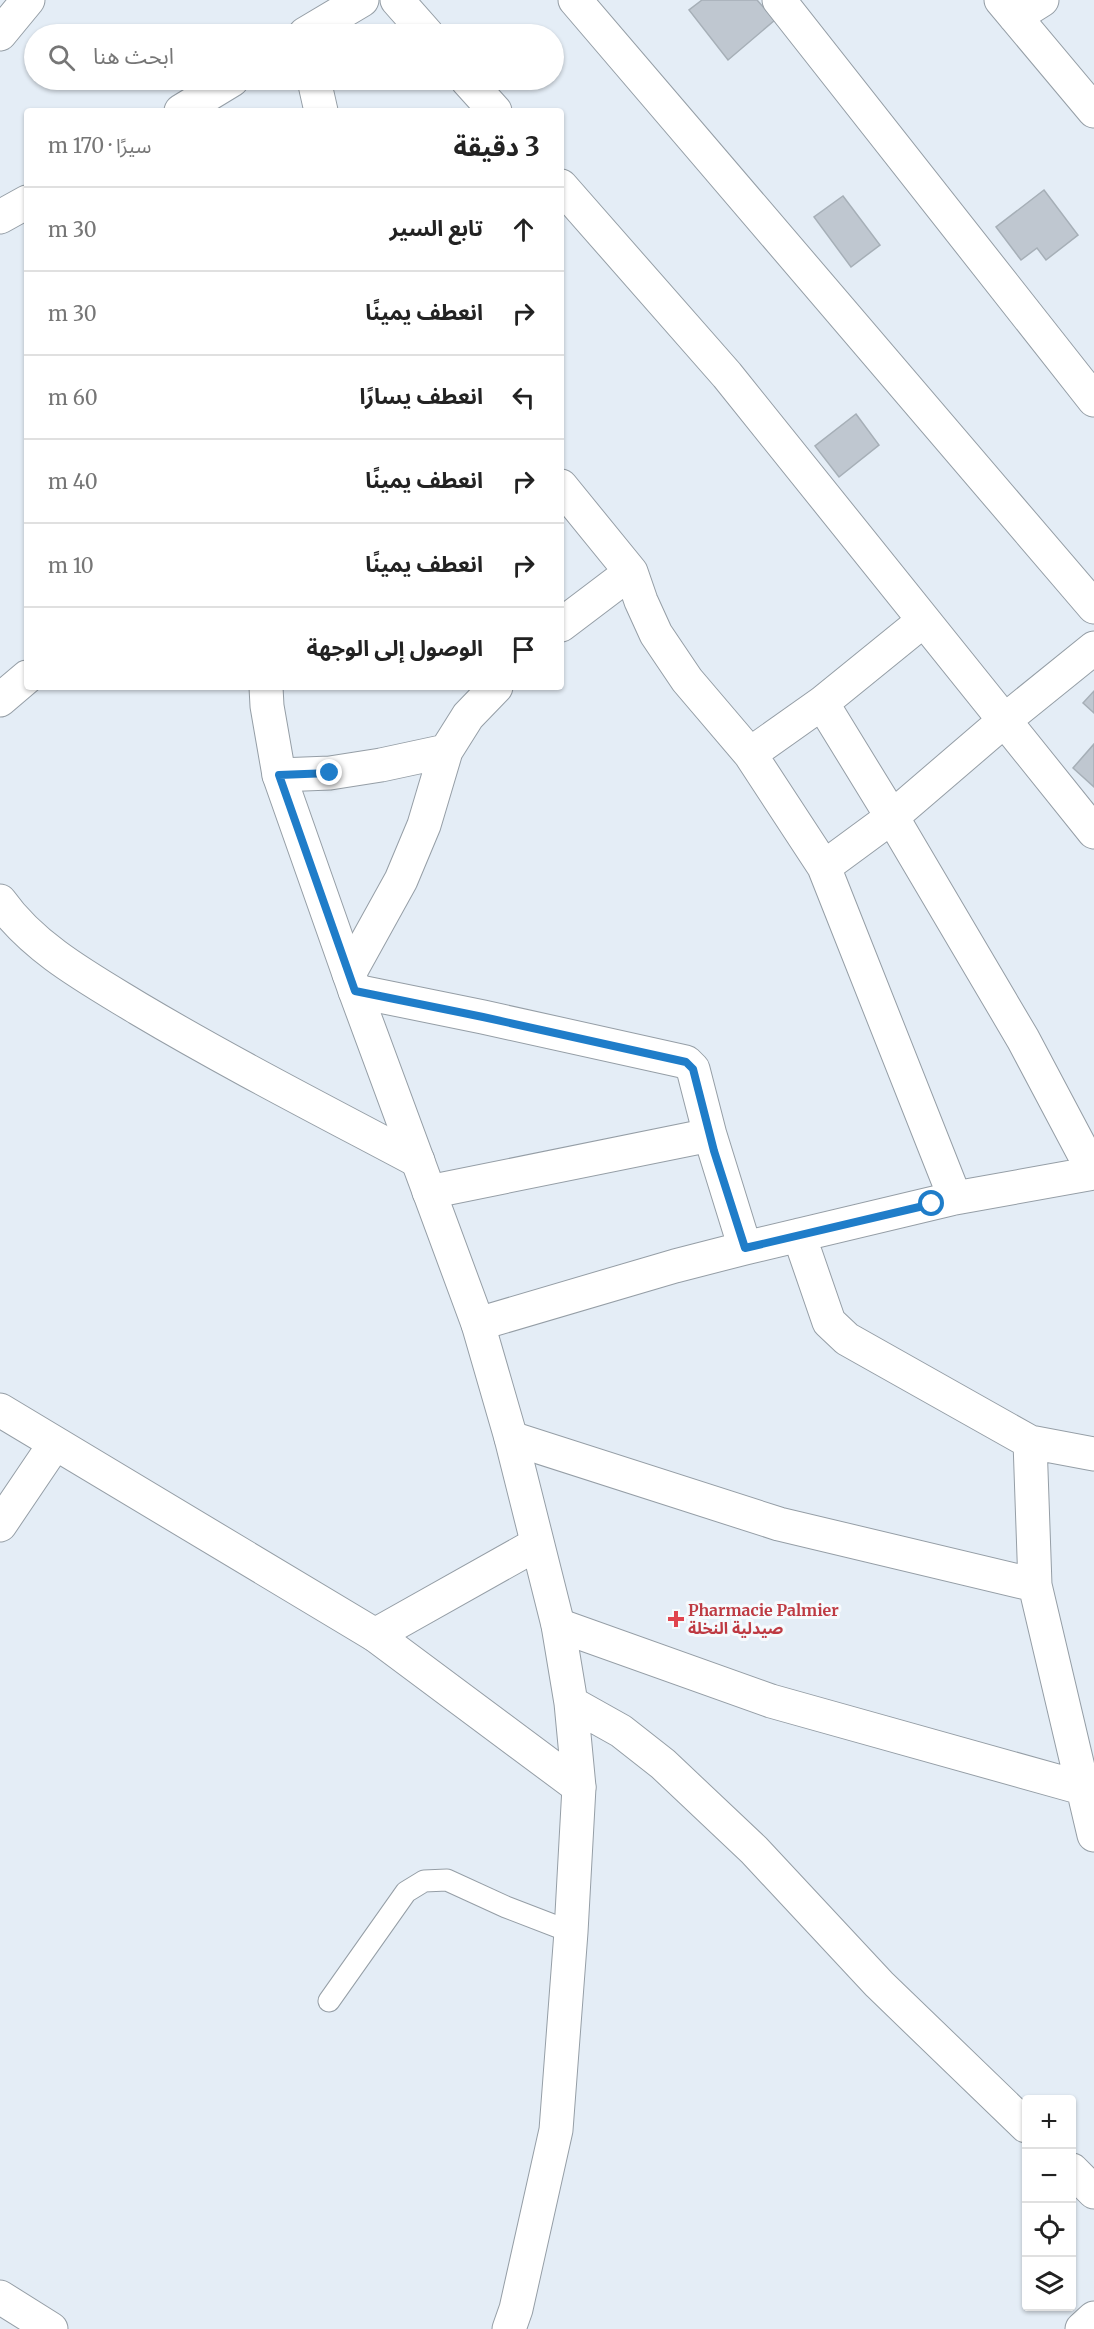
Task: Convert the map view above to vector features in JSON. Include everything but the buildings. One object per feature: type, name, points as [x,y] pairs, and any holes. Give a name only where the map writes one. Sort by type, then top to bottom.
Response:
[{"type":"street","points":[[0,34],[28,0]]},
{"type":"street","points":[[322,24],[362,0]]},
{"type":"street","points":[[397,0],[418,24]]},
{"type":"street","points":[[575,0],[1094,608]]},
{"type":"street","points":[[779,0],[1094,400]]},
{"type":"street","points":[[1019,6],[1094,111]]},
{"type":"street","points":[[186,108],[216,90]]},
{"type":"street","points":[[316,90],[320,108]]},
{"type":"street","points":[[476,90],[492,108]]},
{"type":"street","points":[[564,189],[728,375],[1094,832]]},
{"type":"street","points":[[0,217],[24,204]]},
{"type":"street","points":[[564,490],[631,572],[641,601],[663,643],[687,680],[750,754],[824,867],[955,1198]]},
{"type":"street","points":[[564,623],[631,572]]},
{"type":"street","points":[[750,754],[822,703],[923,621]]},
{"type":"street","points":[[824,867],[892,817],[1005,720],[1094,648]]},
{"type":"street","points":[[0,700],[24,680]]},
{"type":"street","points":[[266,690],[279,775],[352,983],[478,1324],[511,1438],[558,1624],[571,1703],[579,1787],[572,1932],[556,2130],[516,2309],[508,2329]]},
{"type":"street","points":[[352,983],[424,825],[446,751],[468,716],[493,690]]},
{"type":"street","points":[[478,1324],[675,1266],[745,1248],[955,1198],[1094,1173],[1023,1040],[822,703]]},
{"type":"street","points":[[279,775],[330,773],[446,751]]},
{"type":"street","points":[[0,902],[13,920],[30,936],[98,984],[200,1045],[418,1161]]},
{"type":"street","points":[[352,983],[483,1017],[686,1062],[693,1069],[710,1135],[745,1248]]},
{"type":"street","points":[[429,1192],[710,1135]]},
{"type":"street","points":[[799,1235],[829,1322],[847,1339],[1030,1443],[1094,1454]]},
{"type":"street","points":[[0,1410],[54,1445],[375,1635],[579,1787]]},
{"type":"street","points":[[511,1438],[778,1524],[1035,1585]]},
{"type":"street","points":[[1030,1443],[1035,1585],[1094,1835]]},
{"type":"street","points":[[0,1525],[54,1445]]},
{"type":"street","points":[[375,1635],[537,1544]]},
{"type":"street","points":[[558,1624],[771,1701],[1082,1788]]},
{"type":"street","points":[[571,1703],[621,1731],[663,1764],[754,1851],[879,1984],[1022,2122]]},
{"type":"street","points":[[0,2297],[51,2329]]},
{"type":"street","points":[[1082,2329],[1094,2318]]},
{"type":"lane","points":[[330,2001],[406,1892],[424,1881],[447,1880],[506,1907],[572,1932]]},
{"type":"place","name":"Pharmacie Palmier صيدلية النخلة","points":[[676,1619]]},
{"type":"route","points":[[330,773],[279,775],[355,991],[686,1062],[693,1069],[714,1151],[745,1248],[932,1204]]}]
